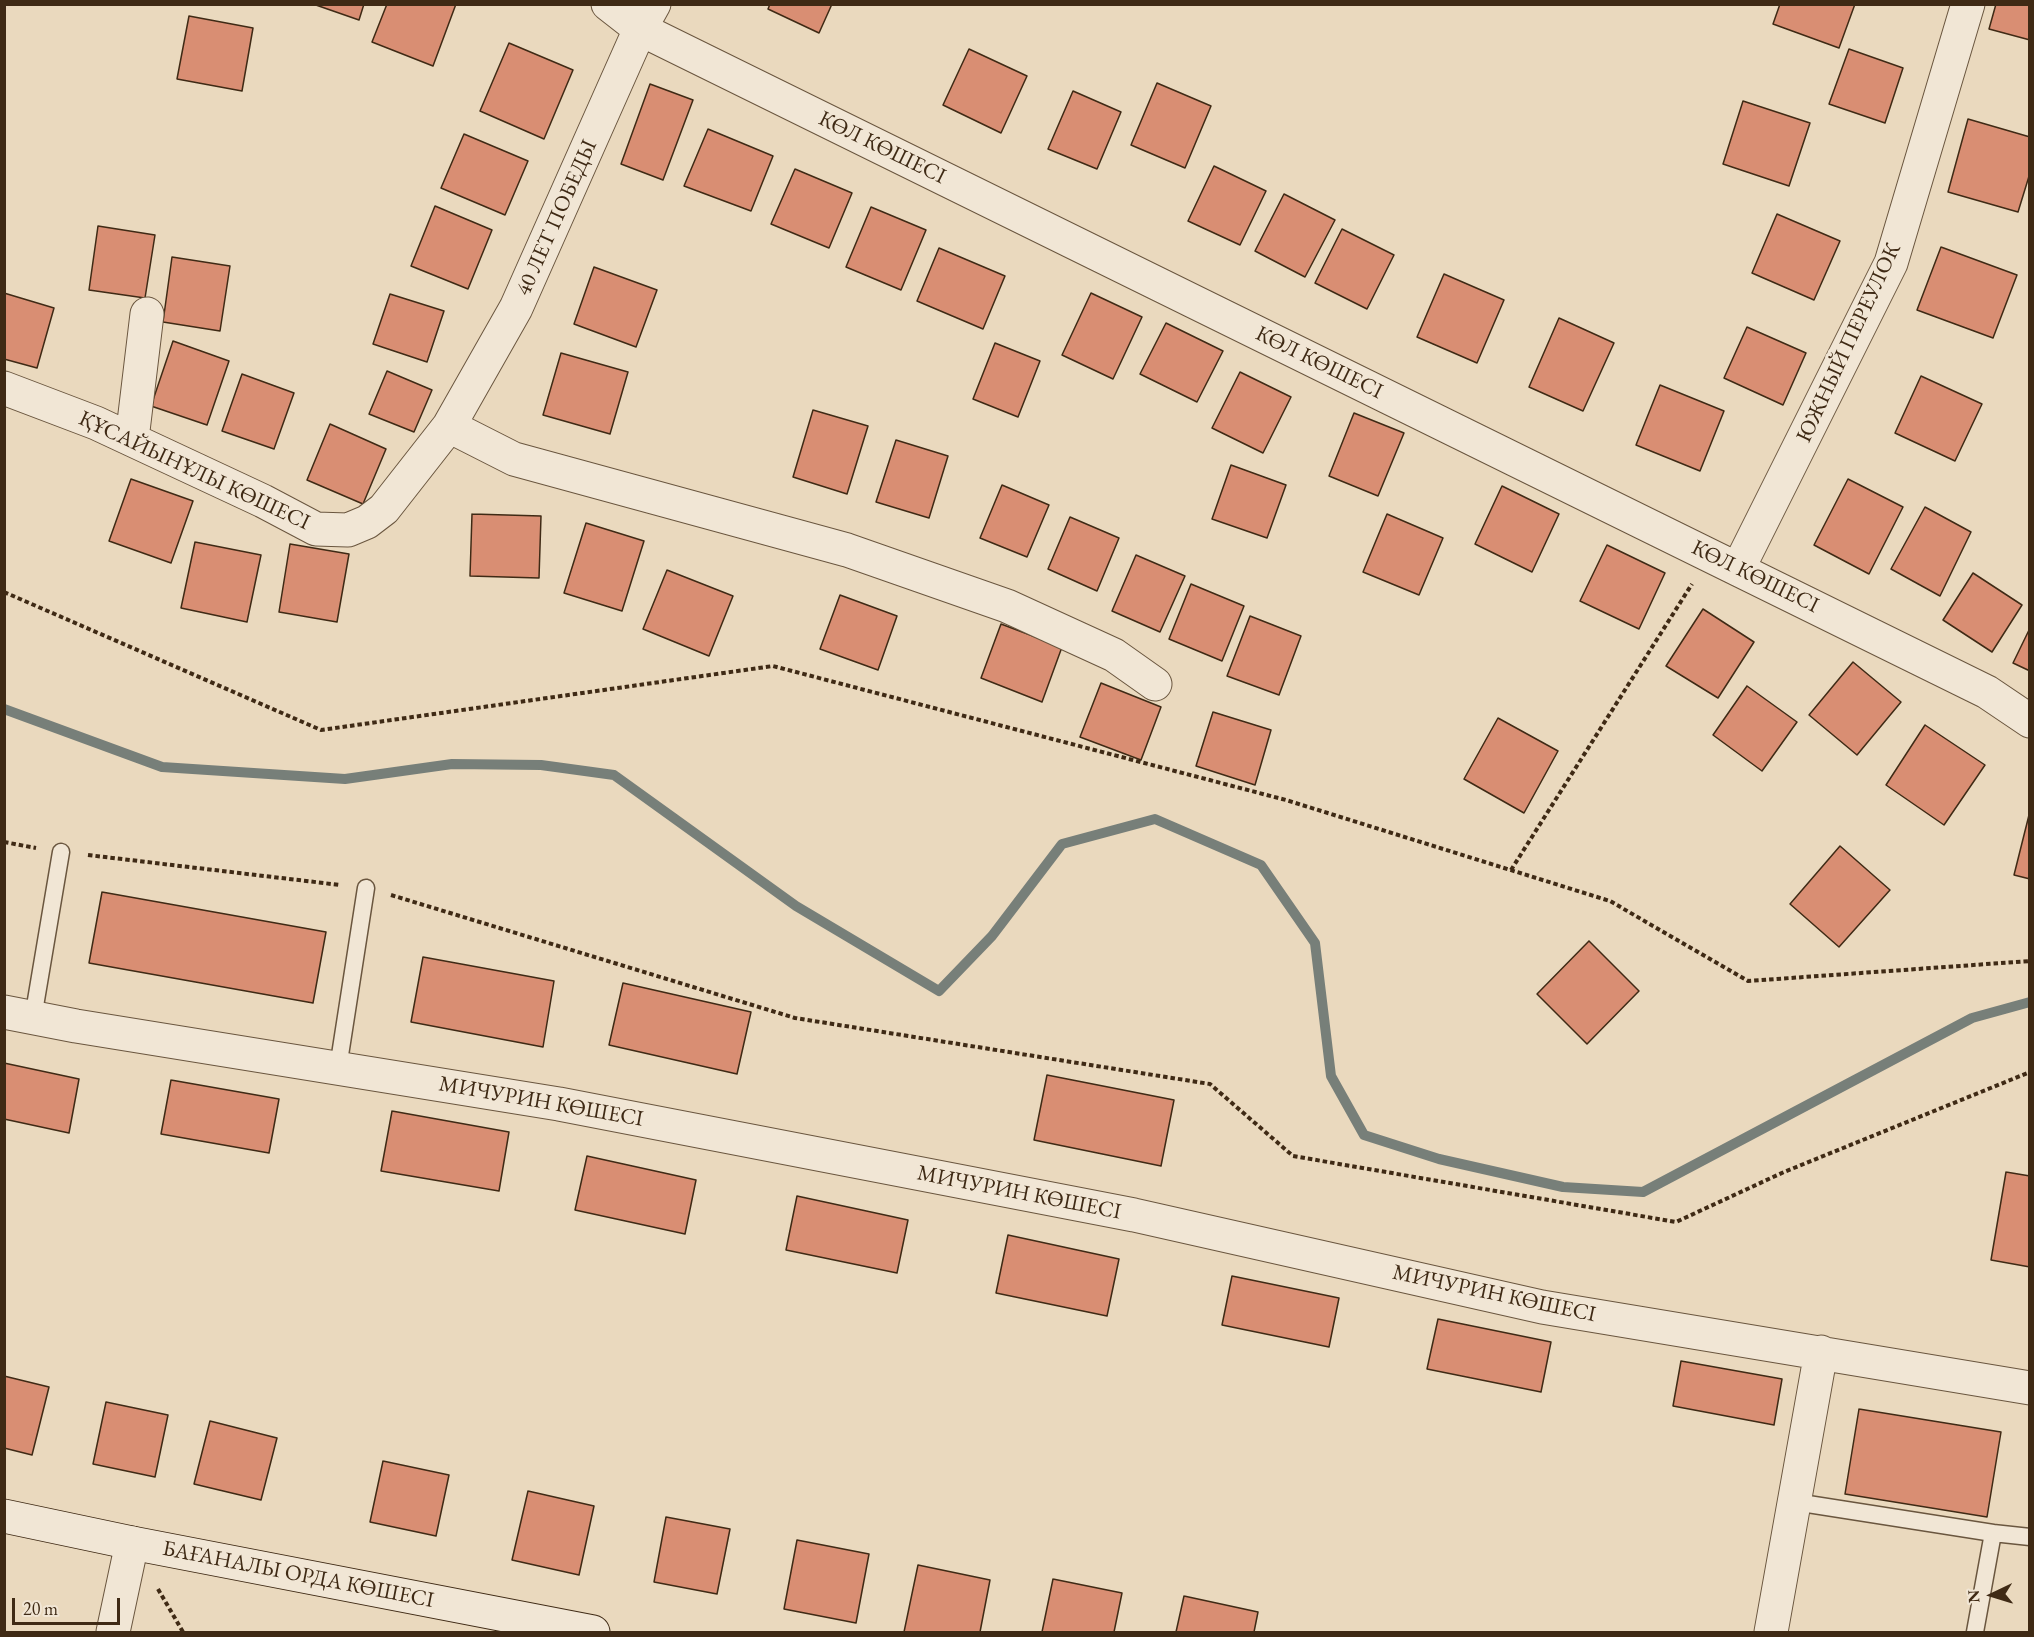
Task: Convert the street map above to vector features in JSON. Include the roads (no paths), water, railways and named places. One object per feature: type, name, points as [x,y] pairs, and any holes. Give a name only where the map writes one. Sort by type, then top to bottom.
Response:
[{"type":"street","name":"КӨЛ КӨШЕСІ","points":[[608,4],[647,17],[1724,562],[1987,692],[2030,721]]},
{"type":"street","name":"ЮЖНЫЙ ПЕРЕУЛОК","points":[[1724,562],[1891,263],[1968,4]]},
{"type":"street","name":"40 ЛЕТ ПОБЕДЫ","points":[[449,426],[516,308],[647,17]]},
{"type":"street","points":[[132,439],[147,314]]},
{"type":"street","name":"ҚҰСАЙЫНҰЛЫ КӨШЕСІ","points":[[4,388],[132,439],[263,501],[316,529],[348,530],[368,522],[384,509],[449,426]]},
{"type":"street","points":[[449,426],[514,459],[847,550],[1007,606],[1114,655],[1155,684]]},
{"type":"street","name":"МИЧУРИН КӨШЕСІ","points":[[19,1015],[559,1104],[1134,1215],[1542,1307],[2030,1388]]},
{"type":"street","points":[[1771,1632],[1821,1352]]},
{"type":"street","name":"БАҒАНАЛЫ ОРДА КӨШЕСІ","points":[[4,1516],[593,1632]]},
{"type":"street","points":[[113,1632],[132,1543]]},
{"type":"lane","points":[[19,1015],[61,852]]},
{"type":"lane","points":[[338,1068],[366,888]]},
{"type":"lane","points":[[1795,1502],[2030,1537]]},
{"type":"lane","points":[[1975,1632],[1993,1533]]},
{"type":"waterway","points":[[4,709],[162,767],[345,779],[452,764],[541,765],[614,775],[796,906],[939,991],[992,936],[1062,844],[1155,819],[1261,865],[1315,943],[1331,1076],[1364,1135],[1439,1159],[1563,1187],[1643,1192],[1972,1018],[2030,1002]]}]
